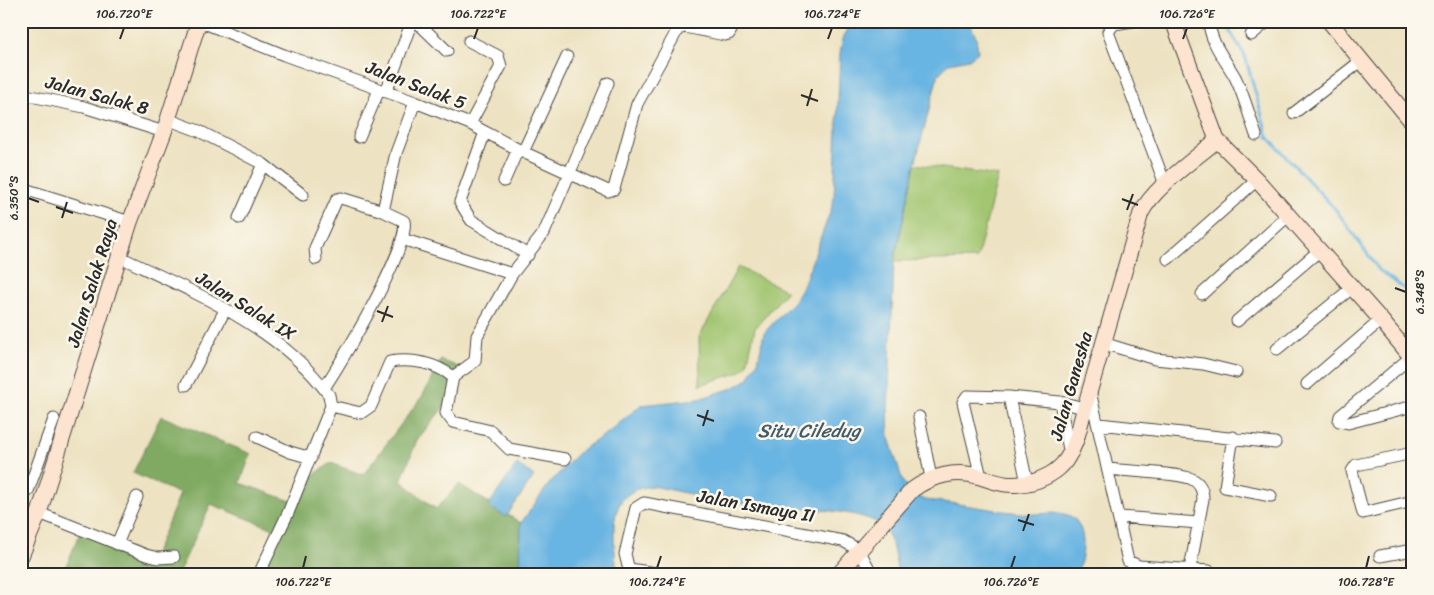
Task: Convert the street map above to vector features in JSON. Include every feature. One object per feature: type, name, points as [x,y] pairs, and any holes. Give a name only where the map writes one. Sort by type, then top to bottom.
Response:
[{"type":"street","name":"Jalan Salak 5","points":[[199,21],[284,56],[470,124],[520,151],[608,192],[614,189],[637,104],[678,30],[685,27],[725,35],[729,34],[736,21]]},
{"type":"street","name":"Jalan Salak Raya","points":[[21,556],[45,497],[130,222],[165,125],[199,21]]},
{"type":"street","points":[[359,137],[382,91],[412,21]]},
{"type":"street","points":[[416,21],[447,50]]},
{"type":"street","points":[[1133,21],[1114,24],[1108,32],[1166,184]]},
{"type":"street","points":[[1173,21],[1217,140],[1289,215],[1353,287],[1412,358],[1340,416],[1339,421],[1348,423],[1413,406]]},
{"type":"street","points":[[1209,21],[1209,29],[1244,98],[1256,135]]},
{"type":"street","points":[[1251,35],[1268,21]]},
{"type":"street","points":[[1330,21],[1413,123]]},
{"type":"street","points":[[468,41],[498,56],[501,61],[501,66],[470,124]]},
{"type":"street","points":[[504,181],[567,56]]},
{"type":"street","points":[[1294,113],[1361,61]]},
{"type":"street","points":[[565,459],[509,449],[491,431],[453,422],[446,413],[453,377],[475,361],[477,336],[512,274],[544,233],[571,174],[608,83]]},
{"type":"street","name":"Jalan Salak 8","points":[[21,94],[199,132],[263,164],[303,195]]},
{"type":"street","points":[[383,211],[396,153],[414,102]]},
{"type":"street","points":[[485,132],[460,202],[471,220],[528,255]]},
{"type":"street","name":"Jalan Ganesha","points":[[839,574],[903,499],[922,482],[950,474],[981,477],[996,484],[1027,483],[1055,472],[1070,455],[1077,443],[1084,408],[1144,206],[1166,184],[1217,140]]},
{"type":"street","points":[[240,218],[263,164]]},
{"type":"street","points":[[1168,259],[1257,180]]},
{"type":"street","points":[[21,188],[130,222]]},
{"type":"street","points":[[316,259],[315,248],[337,199],[341,198],[383,211],[404,221],[402,239],[386,278],[346,356],[324,388]]},
{"type":"street","points":[[1202,294],[1289,215]]},
{"type":"street","points":[[402,239],[512,274]]},
{"type":"street","points":[[1237,321],[1320,250]]},
{"type":"street","name":"Jalan Salak IX","points":[[120,256],[225,310],[278,344],[324,388],[329,395],[331,406]]},
{"type":"street","points":[[1278,349],[1353,287]]},
{"type":"street","points":[[186,384],[225,310]]},
{"type":"street","points":[[1307,384],[1381,320]]},
{"type":"street","points":[[1103,343],[1155,359],[1203,364],[1236,372]]},
{"type":"street","points":[[259,574],[311,458],[331,406],[361,413],[370,406],[390,362],[407,359],[444,370],[453,377]]},
{"type":"street","points":[[1090,392],[1120,517],[1128,561],[1132,564],[1209,571]]},
{"type":"street","points":[[981,477],[963,402],[967,396],[1009,397],[1060,402],[1084,408]]},
{"type":"street","points":[[1009,397],[1027,483]]},
{"type":"street","points":[[1060,402],[1070,455]]},
{"type":"street","points":[[919,417],[931,478]]},
{"type":"street","points":[[45,497],[25,489],[54,419]]},
{"type":"street","points":[[1099,424],[1275,443]]},
{"type":"street","points":[[257,437],[290,452],[311,458]]},
{"type":"street","points":[[1233,437],[1224,488],[1271,496]]},
{"type":"street","points":[[1413,453],[1356,465],[1352,471],[1363,513],[1413,501]]},
{"type":"street","points":[[1108,469],[1193,479],[1203,490],[1190,569]]},
{"type":"street","points":[[117,544],[137,497]]},
{"type":"street","name":"Jalan Ismaya II","points":[[630,571],[625,554],[636,508],[644,503],[830,537],[843,541],[859,550]]},
{"type":"street","points":[[39,513],[158,558],[174,557]]},
{"type":"street","points":[[1120,517],[1199,523]]},
{"type":"street","points":[[859,550],[872,574]]},
{"type":"street","points":[[1380,556],[1413,550]]},
{"type":"street","points":[[630,571],[663,574]]},
{"type":"green space","points":[[915,164],[998,176],[977,259],[894,261]]},
{"type":"green space","points":[[738,267],[787,291],[755,328],[747,365],[740,372],[700,385],[699,337]]},
{"type":"green space","points":[[441,360],[463,369],[447,403],[417,440],[401,481],[436,509],[459,484],[521,523],[520,574],[343,574],[320,566],[317,574],[262,574],[279,531],[211,504],[178,574],[63,574],[81,530],[153,558],[180,494],[133,473],[161,416],[251,454],[240,483],[297,503],[305,481],[331,463],[363,475],[423,395]]},
{"type":"water","name":"Situ Ciledug","points":[[853,21],[969,21],[976,37],[978,52],[969,59],[949,63],[938,75],[915,164],[894,261],[888,411],[889,438],[903,482],[912,493],[925,500],[1029,514],[1054,513],[1068,515],[1077,522],[1082,534],[1082,554],[1077,574],[898,574],[893,547],[888,534],[880,524],[869,519],[840,512],[735,502],[653,486],[637,489],[626,496],[619,506],[615,518],[614,531],[617,574],[520,574],[521,523],[549,484],[579,452],[609,432],[641,405],[699,399],[733,388],[748,379],[758,361],[764,333],[794,301],[803,286],[831,210],[834,198],[840,53],[843,38]]},
{"type":"water","points":[[517,464],[534,476],[506,517],[488,506]]},
{"type":"waterway","points":[[1224,21],[1245,56],[1268,137],[1336,210],[1379,270],[1413,295]]}]
